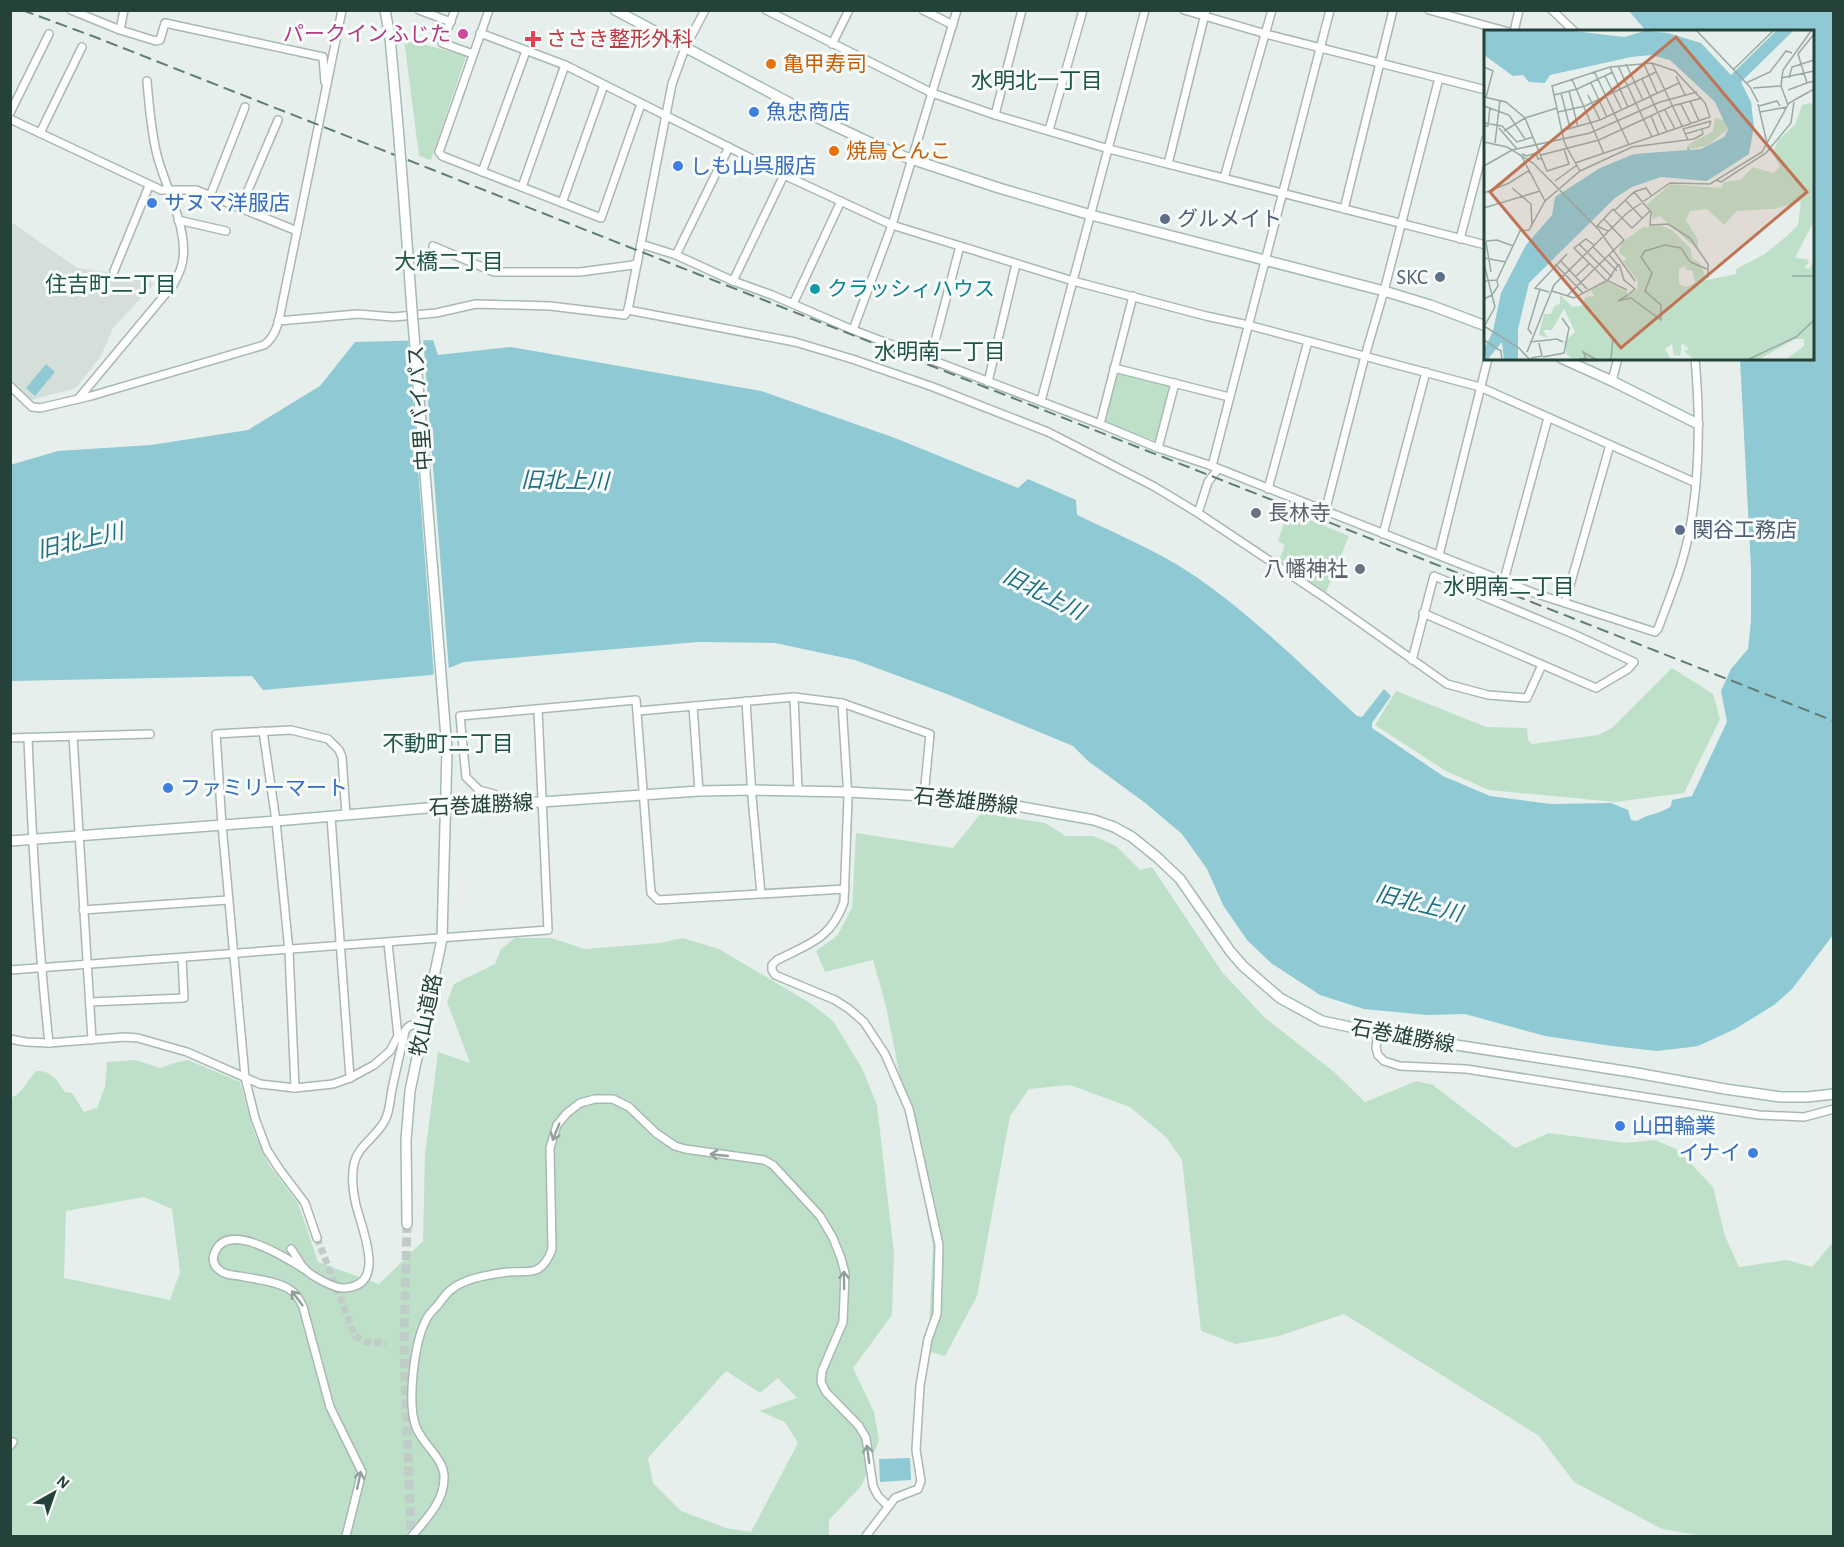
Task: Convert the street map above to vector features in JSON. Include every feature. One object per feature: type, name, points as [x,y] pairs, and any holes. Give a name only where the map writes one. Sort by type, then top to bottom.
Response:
[{"type":"street","points":[[70,10],[90,14],[120,30],[156,41],[160,40],[165,23],[323,57],[325,90]]},
{"type":"street","points":[[120,30],[124,10]]},
{"type":"street","points":[[10,386],[32,407],[40,408],[264,345],[270,341],[278,321],[342,10]]},
{"type":"street","name":"中里バイパス","points":[[385,10],[390,37],[398,126],[447,750],[445,806]]},
{"type":"street","points":[[419,10],[451,21]]},
{"type":"street","points":[[455,10],[442,43],[473,54]]},
{"type":"street","points":[[489,10],[439,152],[442,156],[601,218],[641,104]]},
{"type":"street","points":[[615,10],[818,118],[873,144],[913,159],[999,189],[1091,215],[1383,291],[1430,305],[1484,326]]},
{"type":"street","points":[[278,321],[358,314],[393,317],[436,313],[476,304],[550,306],[625,315],[628,310],[672,84],[685,48],[705,10]]},
{"type":"street","points":[[766,10],[779,13],[832,44],[932,93],[995,115],[1109,149],[1484,245]]},
{"type":"street","points":[[832,44],[849,10]]},
{"type":"street","points":[[923,10],[953,25]]},
{"type":"street","points":[[853,330],[892,225],[957,10]]},
{"type":"street","points":[[995,115],[1022,10]]},
{"type":"street","points":[[1049,130],[1083,10]]},
{"type":"street","points":[[1041,401],[1145,10]]},
{"type":"street","points":[[1184,10],[1206,13],[1266,34],[1484,90]]},
{"type":"street","points":[[1224,178],[1272,10]]},
{"type":"street","points":[[1198,513],[1215,468],[1229,397],[1330,10]]},
{"type":"street","points":[[1344,209],[1393,10]]},
{"type":"street","points":[[1429,10],[1502,30]]},
{"type":"street","points":[[1515,30],[1520,10]]},
{"type":"street","points":[[1552,10],[1573,30]]},
{"type":"street","points":[[1168,164],[1206,13]]},
{"type":"street","points":[[480,33],[565,65],[784,175],[892,225],[1073,281],[1480,387],[1696,483]]},
{"type":"street","points":[[10,113],[49,34]]},
{"type":"street","points":[[40,133],[82,46]]},
{"type":"street","points":[[482,172],[526,51]]},
{"type":"street","points":[[522,187],[565,65]]},
{"type":"street","points":[[1325,512],[1439,78]]},
{"type":"street","points":[[73,400],[172,285],[181,268],[184,247],[170,191],[157,155],[147,81]]},
{"type":"street","points":[[562,203],[604,85]]},
{"type":"street","points":[[210,196],[245,107]]},
{"type":"street","points":[[10,130],[13,120],[150,186],[170,191],[196,190],[297,231]]},
{"type":"street","points":[[240,209],[278,120]]},
{"type":"street","points":[[1460,239],[1484,143]]},
{"type":"street","points":[[676,255],[729,147]]},
{"type":"street","points":[[733,281],[784,175]]},
{"type":"street","points":[[114,272],[150,186]]},
{"type":"street","points":[[793,304],[841,201]]},
{"type":"street","points":[[178,220],[226,231]]},
{"type":"street","points":[[641,244],[676,255],[853,330],[1534,593],[1655,632],[1683,559],[1690,529],[1696,483],[1698,424],[1695,360]]},
{"type":"street","points":[[433,246],[494,272],[580,272],[633,266],[637,263]]},
{"type":"street","points":[[930,360],[960,246]]},
{"type":"street","points":[[988,382],[1016,264]]},
{"type":"street","points":[[1100,424],[1133,297]]},
{"type":"street","points":[[628,310],[795,342],[933,387],[1048,432],[1155,487],[1198,513],[1324,597],[1447,684],[1488,695],[1527,698],[1542,664]]},
{"type":"street","points":[[1268,489],[1308,341]]},
{"type":"street","points":[[1439,555],[1487,360]]},
{"type":"street","points":[[1565,360],[1698,424]]},
{"type":"street","points":[[1612,381],[1617,360]]},
{"type":"street","points":[[1114,368],[1229,397]]},
{"type":"street","points":[[1383,534],[1426,372]]},
{"type":"street","points":[[1158,448],[1175,384]]},
{"type":"street","points":[[1504,580],[1548,418]]},
{"type":"street","points":[[1565,603],[1610,445]]},
{"type":"street","points":[[1412,660],[1423,613],[1434,576],[1634,662],[1628,669],[1596,688],[1423,613]]},
{"type":"street","points":[[794,697],[798,790]]},
{"type":"street","points":[[638,711],[794,697],[842,703],[930,734],[924,796]]},
{"type":"street","points":[[495,805],[494,794],[479,790],[466,777],[460,716],[636,700],[653,897],[658,900],[845,889]]},
{"type":"street","points":[[746,701],[761,894]]},
{"type":"street","points":[[842,703],[848,798],[844,902],[839,917],[828,932],[820,939],[777,960],[772,965],[772,970],[776,975],[835,1000],[849,1009],[864,1022],[885,1054],[909,1109],[939,1245],[937,1314],[928,1339],[920,1386],[916,1450],[921,1481],[918,1489],[895,1498],[866,1536]]},
{"type":"street","points":[[693,706],[699,791]]},
{"type":"street","points":[[10,970],[548,930],[538,710]]},
{"type":"street","points":[[317,1238],[304,1203],[267,1150],[255,1118],[245,1077],[228,900],[216,735],[291,730],[328,739],[334,743],[342,758],[346,815]]},
{"type":"street","points":[[263,731],[276,821],[288,951],[295,1088]]},
{"type":"street","points":[[10,738],[150,734]]},
{"type":"street","points":[[73,736],[92,1041]]},
{"type":"street","points":[[28,738],[32,839],[49,1043]]},
{"type":"street","name":"石巻雄勝線","points":[[10,840],[331,817],[445,806],[752,789],[924,796],[1011,805],[1094,819],[1114,827],[1145,847],[1175,874],[1190,892],[1230,951],[1243,966],[1280,998],[1322,1021],[1378,1033],[1768,1095],[1807,1097],[1833,1094]]},
{"type":"street","name":"牧山道路","points":[[407,1224],[406,1140],[410,1091],[442,939],[445,806]]},
{"type":"street","points":[[331,817],[350,1078]]},
{"type":"street","points":[[83,910],[228,900]]},
{"type":"street","points":[[10,1038],[26,1042],[49,1043],[138,1038],[187,1052],[260,1084],[295,1088],[333,1084],[374,1065],[390,1051],[398,1036],[388,943]]},
{"type":"street","points":[[90,1002],[184,998],[182,958]]},
{"type":"street","points":[[346,1536],[362,1472],[330,1407],[303,1307],[298,1297],[289,1288],[224,1273],[214,1264],[213,1259],[214,1253],[222,1242],[237,1239],[272,1249],[338,1289],[359,1285],[369,1272],[370,1260],[355,1202],[353,1166],[360,1149],[386,1118],[407,1027],[412,1024],[425,1027]]},
{"type":"street","points":[[1378,1033],[1376,1048],[1378,1055],[1384,1061],[1400,1066],[1466,1069],[1759,1115],[1804,1117],[1833,1109]]},
{"type":"street","points":[[412,1536],[440,1500],[444,1475],[441,1466],[416,1428],[411,1407],[415,1359],[422,1328],[427,1317],[453,1288],[476,1278],[534,1270],[542,1266],[549,1258],[552,1249],[550,1148],[557,1125],[567,1113],[580,1103],[595,1099],[613,1099],[629,1107],[656,1133],[675,1146],[764,1160],[773,1166],[820,1216],[833,1238],[845,1273],[843,1322],[822,1371],[821,1382],[826,1392],[859,1426],[866,1438],[873,1486],[878,1496],[888,1506]]},
{"type":"street","points":[[291,1249],[304,1269]]},
{"type":"shaded area","points":[[10,221],[77,268],[135,276],[154,284],[113,328],[101,356],[76,388],[31,400],[11,380]]},
{"type":"green space","points":[[404,39],[466,56],[431,160],[419,156]]},
{"type":"green space","points":[[1119,371],[1171,386],[1156,441],[1104,422]]},
{"type":"green space","points":[[1288,511],[1349,536],[1324,597],[1278,563],[1285,545],[1278,541]]},
{"type":"green space","points":[[1672,668],[1713,694],[1720,719],[1684,793],[1615,802],[1489,790],[1446,771],[1375,725],[1396,691],[1486,727],[1527,728],[1528,740],[1532,744],[1598,735],[1612,728]]},
{"type":"green space","points":[[981,813],[1045,823],[1066,836],[1093,836],[1116,846],[1140,870],[1152,867],[1222,972],[1264,1017],[1334,1072],[1365,1102],[1417,1081],[1433,1085],[1515,1148],[1549,1133],[1626,1143],[1655,1140],[1678,1150],[1713,1187],[1725,1236],[1739,1267],[1787,1260],[1812,1267],[1833,1242],[1833,1536],[1704,1536],[1662,1529],[1574,1482],[1539,1436],[1344,1314],[1279,1336],[1236,1344],[1201,1331],[1182,1160],[1166,1137],[1130,1107],[1070,1085],[1029,1089],[1010,1116],[977,1296],[945,1356],[928,1351],[933,1245],[886,1006],[873,960],[825,972],[816,951],[837,936],[852,908],[856,833],[953,848]]},
{"type":"green space","points":[[515,938],[551,938],[585,949],[660,943],[683,938],[719,949],[810,1003],[833,1021],[862,1068],[877,1105],[894,1254],[892,1315],[853,1368],[874,1412],[879,1440],[862,1485],[829,1520],[829,1536],[11,1536],[11,1098],[19,1093],[36,1071],[41,1071],[53,1077],[65,1092],[72,1093],[84,1112],[97,1108],[105,1087],[107,1062],[135,1060],[160,1068],[188,1060],[240,1082],[254,1132],[269,1165],[298,1203],[318,1262],[379,1284],[423,1241],[425,1155],[438,1052],[470,1063],[447,1002],[454,984],[495,964],[501,949]],"holes":[[[144,1197],[172,1209],[180,1272],[170,1300],[64,1278],[66,1211]],[[726,1371],[760,1393],[778,1378],[797,1398],[759,1411],[785,1422],[798,1443],[751,1532],[726,1528],[681,1511],[653,1483],[648,1458]]]},
{"type":"water","name":"旧北上川","points":[[1629,11],[1833,11],[1833,935],[1792,989],[1774,1005],[1735,1029],[1698,1046],[1657,1051],[1612,1046],[1545,1036],[1465,1014],[1427,1015],[1364,1009],[1320,995],[1271,963],[1247,940],[1223,905],[1207,869],[1182,834],[1144,802],[1088,761],[1073,746],[947,694],[855,660],[775,643],[698,642],[464,662],[431,675],[263,690],[252,676],[11,681],[10,465],[58,451],[151,445],[248,430],[320,386],[355,342],[433,340],[438,355],[511,347],[761,391],[895,438],[1018,488],[1028,479],[1076,500],[1077,515],[1147,548],[1197,578],[1269,635],[1357,716],[1362,717],[1384,689],[1391,696],[1372,723],[1372,728],[1443,776],[1490,796],[1551,804],[1611,803],[1628,810],[1631,820],[1637,821],[1663,811],[1671,806],[1672,800],[1692,796],[1727,722],[1721,691],[1731,669],[1748,649],[1751,621],[1751,568],[1740,360],[1814,360],[1814,30],[1645,30]]},
{"type":"water","points":[[46,364],[55,372],[35,396],[26,388]]},
{"type":"water","points":[[910,1458],[911,1480],[880,1482],[879,1459]]},
{"type":"pier","points":[[408,337],[423,337],[449,671],[434,677]]},
{"type":"tunnel","points":[[407,1224],[404,1346],[411,1536]]},
{"type":"tunnel","points":[[317,1238],[355,1336],[365,1342],[386,1343]]},
{"type":"railway","points":[[22,10],[1834,721]]},
{"type":"place","name":"パークインふじた","points":[[463,34]]},
{"type":"place","name":"ささき整形外科","points":[[533,39]]},
{"type":"place","name":"亀甲寿司","points":[[771,64]]},
{"type":"place","name":"魚忠商店","points":[[754,112]]},
{"type":"place","name":"焼鳥とんこ","points":[[834,151]]},
{"type":"place","name":"しも山呉服店","points":[[678,166]]},
{"type":"place","name":"サヌマ洋服店","points":[[152,203]]},
{"type":"place","name":"グルメイト","points":[[1165,219]]},
{"type":"place","name":"SKC","points":[[1440,277]]},
{"type":"place","name":"クラッシィハウス","points":[[815,289]]},
{"type":"place","name":"長林寺","points":[[1256,513]]},
{"type":"place","name":"関谷工務店","points":[[1680,530]]},
{"type":"place","name":"八幡神社","points":[[1360,569]]},
{"type":"place","name":"ファミリーマート","points":[[168,788]]},
{"type":"place","name":"山田輪業","points":[[1620,1126]]},
{"type":"place","name":"イナイ","points":[[1753,1153]]},
{"type":"district","name":"水明北一丁目","points":[[1037,80]]},
{"type":"district","name":"大橋二丁目","points":[[449,261]]},
{"type":"district","name":"住吉町二丁目","points":[[111,284]]},
{"type":"district","name":"水明南一丁目","points":[[940,351]]},
{"type":"district","name":"水明南二丁目","points":[[1509,586]]},
{"type":"district","name":"不動町二丁目","points":[[448,743]]}]
